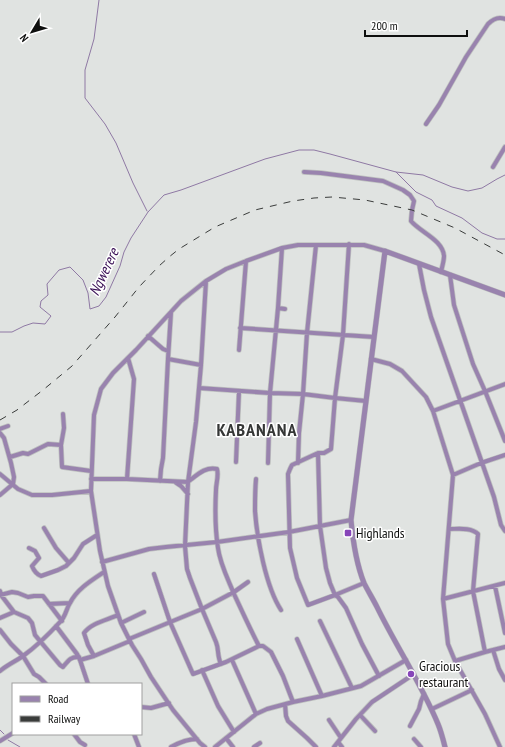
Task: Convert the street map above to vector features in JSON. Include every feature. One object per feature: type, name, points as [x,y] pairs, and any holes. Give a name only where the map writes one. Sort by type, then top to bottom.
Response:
[{"type":"street","points":[[426,124],[439,105],[466,57],[488,24],[497,18],[505,19]]},
{"type":"street","points":[[493,167],[505,147]]},
{"type":"street","points":[[304,172],[383,181],[403,190],[410,195],[414,201],[411,221],[439,244],[442,249],[444,256],[441,272]]},
{"type":"street","points":[[349,244],[343,335],[330,450],[292,465],[288,474],[289,532],[290,548],[297,578],[308,605],[364,583]]},
{"type":"street","points":[[204,747],[150,677],[121,623],[104,572],[91,490],[94,415],[101,390],[113,373],[181,301],[206,281],[226,269],[246,260],[282,248],[298,245],[364,245],[385,251],[505,295]]},
{"type":"street","points":[[298,463],[307,333],[316,245]]},
{"type":"street","points":[[268,463],[270,393],[282,248]]},
{"type":"street","points":[[385,251],[351,520],[353,542],[356,558],[364,583],[432,709],[439,725],[444,747]]},
{"type":"street","points":[[239,350],[246,260]]},
{"type":"street","points":[[419,264],[431,317],[494,497],[501,525],[505,532]]},
{"type":"street","points":[[450,275],[454,305],[473,364],[505,441]]},
{"type":"street","points":[[206,281],[196,422],[188,481],[185,546],[187,569],[218,647],[218,657],[221,664]]},
{"type":"street","points":[[278,308],[285,309]]},
{"type":"street","points":[[160,481],[163,458],[171,312]]},
{"type":"street","points":[[240,328],[374,337]]},
{"type":"street","points":[[148,336],[163,349],[168,351]]},
{"type":"street","points":[[127,479],[134,379],[128,358]]},
{"type":"street","points":[[168,359],[201,365]]},
{"type":"street","points":[[371,359],[390,364],[402,371],[426,397],[433,411],[453,475],[443,599],[448,644],[455,661],[485,714],[500,747]]},
{"type":"street","points":[[433,411],[505,384]]},
{"type":"street","points":[[199,388],[303,394],[366,401]]},
{"type":"street","points":[[236,462],[239,391]]},
{"type":"street","points":[[63,414],[64,428],[62,467],[91,471]]},
{"type":"street","points":[[0,429],[8,426]]},
{"type":"street","points":[[0,433],[4,438],[14,477],[13,484],[0,495]]},
{"type":"street","points":[[10,457],[23,453],[28,454],[48,444],[62,445]]},
{"type":"street","points":[[318,454],[320,526],[326,568],[335,595],[346,608],[362,644],[379,676]]},
{"type":"street","points":[[453,475],[505,455]]},
{"type":"street","points":[[91,479],[127,479],[175,482],[188,481],[208,469],[217,469],[216,506],[218,549],[222,567],[259,646]]},
{"type":"street","points":[[0,474],[18,488],[32,495],[52,496],[91,490]]},
{"type":"street","points":[[256,479],[255,512],[258,536],[266,574],[272,592],[281,610]]},
{"type":"street","points":[[175,482],[188,494]]},
{"type":"street","points":[[102,562],[166,547],[218,542],[289,532],[351,520]]},
{"type":"street","points":[[44,528],[56,548],[69,563]]},
{"type":"street","points":[[449,529],[472,530],[478,534],[473,591],[485,652]]},
{"type":"street","points":[[29,548],[35,551],[39,558],[32,566],[34,571],[41,576],[63,568],[69,563],[83,544],[97,535]]},
{"type":"street","points":[[0,671],[23,656],[62,621],[69,603],[81,589],[104,572]]},
{"type":"street","points":[[154,574],[170,622],[193,674],[232,660],[259,646],[264,646],[271,652],[283,676],[293,702]]},
{"type":"street","points":[[62,621],[43,596],[28,597],[12,592],[0,594],[14,612],[28,618],[32,623],[35,635],[53,658],[63,667],[74,657],[80,659],[94,656],[202,609],[234,592],[248,582]]},
{"type":"street","points":[[443,599],[505,583]]},
{"type":"street","points":[[494,586],[505,633]]},
{"type":"street","points":[[49,604],[69,603]]},
{"type":"street","points":[[0,618],[14,612]]},
{"type":"street","points":[[121,623],[144,612]]},
{"type":"street","points":[[94,656],[84,633],[91,626],[118,615]]},
{"type":"street","points":[[320,621],[352,688]]},
{"type":"street","points":[[56,626],[80,659],[88,683]]},
{"type":"street","points":[[0,630],[23,656],[34,674],[45,683]]},
{"type":"street","points":[[297,639],[322,696]]},
{"type":"street","points":[[455,661],[505,648]]},
{"type":"street","points":[[493,650],[499,669],[505,680]]},
{"type":"street","points":[[232,660],[256,714]]},
{"type":"street","points":[[215,747],[256,714],[285,704],[361,686],[406,660]]},
{"type":"street","points":[[0,663],[4,667]]},
{"type":"street","points":[[202,670],[218,706],[234,732]]},
{"type":"street","points":[[334,747],[372,702],[414,674]]},
{"type":"street","points":[[432,709],[472,690]]},
{"type":"street","points":[[410,726],[424,694]]},
{"type":"street","points":[[142,707],[151,708],[169,703]]},
{"type":"street","points":[[285,704],[288,721],[316,747]]},
{"type":"street","points":[[360,715],[375,731]]},
{"type":"street","points":[[329,720],[341,738]]},
{"type":"street","points":[[0,742],[12,734]]},
{"type":"street","points":[[75,735],[80,742],[85,745]]},
{"type":"street","points":[[134,735],[139,747]]},
{"type":"street","points":[[226,738],[233,747]]},
{"type":"street","points":[[171,747],[183,741],[197,739]]},
{"type":"street","points":[[414,739],[421,747]]},
{"type":"street","points":[[338,742],[342,747]]},
{"type":"street","points":[[254,747],[260,743]]},
{"type":"waterway","points":[[99,0],[94,39],[85,70],[85,98],[105,124],[116,143],[147,211]]},
{"type":"waterway","name":"Ngwerere","points":[[0,332],[12,332],[33,323],[45,324],[51,316],[40,307],[41,301],[48,295],[47,284],[59,270],[70,267],[83,280],[88,293],[90,309],[99,306],[106,297],[131,238],[148,212],[164,195],[265,159],[299,150],[314,150],[396,172],[423,175],[452,187],[468,191],[482,188],[505,175]]},
{"type":"waterway","points":[[396,172],[416,192],[432,200],[436,206],[462,218],[482,233],[497,239],[505,239]]},
{"type":"waterway","points":[[0,730],[4,734]]},
{"type":"waterway","points":[[8,740],[20,747]]},
{"type":"railway","points":[[0,420],[17,410],[72,366],[139,287],[169,257],[179,249],[215,227],[255,210],[293,201],[314,198],[332,197],[365,200],[412,210],[455,228],[505,255]]},
{"type":"place","name":"Highlands","points":[[348,533]]},
{"type":"place","name":"Gracious restaurant","points":[[411,674]]},
{"type":"district","name":"KABANANA","points":[[257,430]]}]
